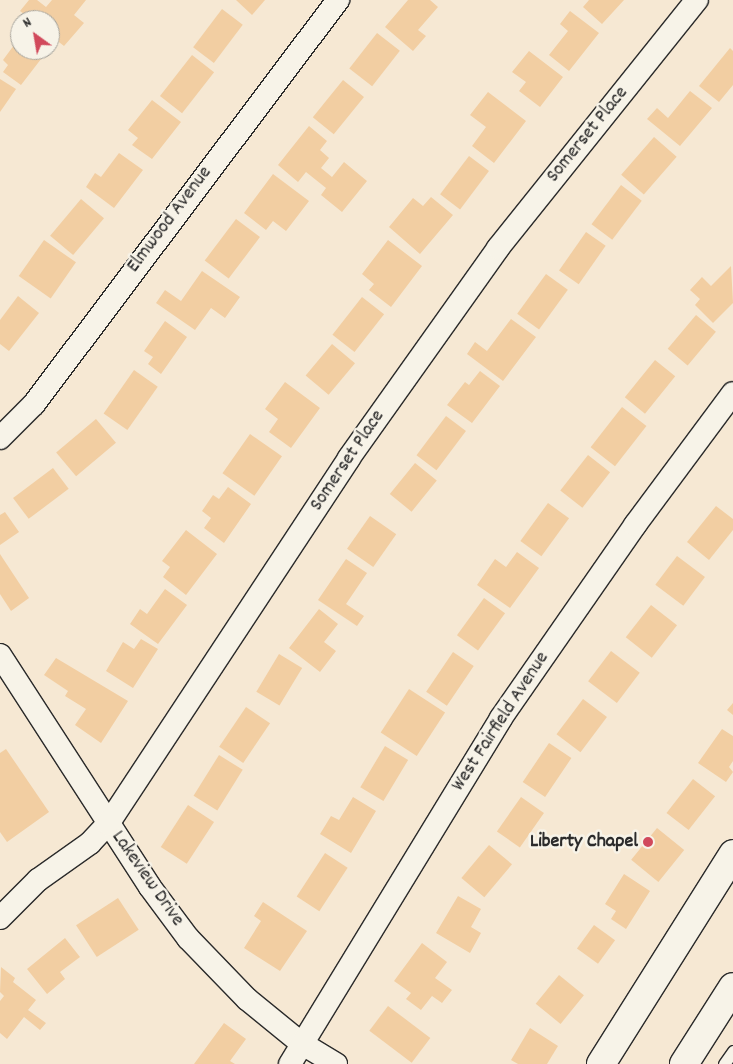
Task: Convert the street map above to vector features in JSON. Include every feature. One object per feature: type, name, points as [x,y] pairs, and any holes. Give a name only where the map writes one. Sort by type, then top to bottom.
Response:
[{"type":"street","name":"Elmwood Avenue","points":[[0,438],[34,404],[338,0]]},
{"type":"street","name":"Somerset Place","points":[[0,918],[38,880],[90,843],[108,824],[349,458],[498,248],[698,0]]},
{"type":"street","name":"West Fairfield Avenue","points":[[290,1064],[301,1043],[501,718],[635,525],[733,394]]},
{"type":"street","name":"Lakeview Drive","points":[[0,655],[150,887],[194,945],[247,999],[301,1043],[336,1064]]},
{"type":"street","points":[[601,1064],[733,854]]},
{"type":"street","points":[[684,1064],[732,991]]},
{"type":"lane","points":[[724,1064],[733,1050]]},
{"type":"building","points":[[29,0],[37,0],[46,7],[52,0],[86,0],[74,15],[84,23],[64,46],[60,43],[60,10],[21,10]]},
{"type":"building","points":[[236,0],[265,0],[252,15]]},
{"type":"building","points":[[408,0],[430,0],[438,7],[418,30],[426,36],[413,51],[385,27]]},
{"type":"building","points":[[589,0],[624,0],[602,24],[583,7]]},
{"type":"building","points":[[222,9],[243,25],[214,63],[193,47]]},
{"type":"building","points":[[570,11],[599,33],[569,71],[549,55],[568,31],[560,24]]},
{"type":"building","points":[[377,33],[400,51],[372,86],[349,68]]},
{"type":"building","points":[[730,48],[733,51],[733,85],[719,102],[699,86]]},
{"type":"building","points":[[10,51],[10,60],[40,60],[21,85],[3,72],[8,65],[3,60]]},
{"type":"building","points":[[529,51],[563,77],[540,107],[519,91],[526,82],[512,72]]},
{"type":"building","points":[[192,55],[214,72],[182,113],[160,96]]},
{"type":"building","points":[[0,79],[16,89],[0,112]]},
{"type":"building","points":[[343,80],[364,97],[334,134],[313,117]]},
{"type":"building","points":[[690,91],[712,108],[680,146],[647,119],[657,108],[668,118]]},
{"type":"building","points":[[488,92],[526,121],[494,163],[472,146],[486,127],[470,115]]},
{"type":"building","points":[[152,100],[181,122],[152,159],[132,145],[138,138],[128,130]]},
{"type":"building","points":[[309,126],[327,141],[320,150],[329,158],[321,168],[332,177],[344,162],[367,181],[342,212],[321,195],[326,188],[306,172],[298,182],[278,165]]},
{"type":"building","points":[[654,137],[677,157],[644,194],[621,175]]},
{"type":"building","points":[[119,153],[143,170],[114,208],[86,187],[95,173],[101,177]]},
{"type":"building","points":[[469,156],[489,171],[460,209],[440,194]]},
{"type":"building","points":[[273,174],[309,201],[286,231],[273,221],[266,230],[244,213]]},
{"type":"building","points":[[621,185],[642,201],[612,240],[592,224]]},
{"type":"building","points":[[431,197],[453,215],[420,254],[389,227],[413,198],[423,206]]},
{"type":"building","points":[[81,199],[104,218],[73,255],[50,236]]},
{"type":"building","points":[[236,219],[260,237],[229,279],[205,261]]},
{"type":"building","points":[[586,232],[606,246],[579,284],[559,271]]},
{"type":"building","points":[[44,240],[76,262],[51,298],[19,276]]},
{"type":"building","points":[[388,240],[422,266],[391,307],[369,290],[374,284],[362,274]]},
{"type":"building","points":[[731,266],[733,303],[713,323],[695,305],[700,299],[690,290],[702,277],[711,286]]},
{"type":"building","points":[[202,271],[240,297],[225,318],[211,308],[195,330],[156,303],[165,290],[181,301]]},
{"type":"building","points":[[546,274],[568,290],[539,330],[517,314]]},
{"type":"building","points":[[18,296],[39,313],[9,351],[0,344],[0,320]]},
{"type":"building","points":[[362,297],[384,314],[355,352],[332,335]]},
{"type":"building","points":[[696,315],[716,332],[688,365],[668,349]]},
{"type":"building","points":[[511,319],[536,337],[503,381],[467,354],[475,342],[487,351]]},
{"type":"building","points":[[165,321],[187,337],[161,374],[148,364],[153,357],[144,351]]},
{"type":"building","points":[[332,344],[355,363],[329,395],[306,375]]},
{"type":"building","points":[[655,360],[675,376],[645,414],[625,397]]},
{"type":"building","points":[[134,370],[158,387],[127,430],[104,413]]},
{"type":"building","points":[[480,371],[500,386],[472,423],[447,405],[465,382],[469,385]]},
{"type":"building","points":[[285,382],[320,408],[291,448],[269,432],[278,419],[265,409]]},
{"type":"building","points":[[622,407],[646,426],[615,466],[591,447]]},
{"type":"building","points":[[446,416],[466,431],[436,470],[417,455]]},
{"type":"building","points":[[96,419],[116,443],[76,476],[56,452]]},
{"type":"building","points":[[250,434],[282,456],[254,496],[222,473]]},
{"type":"building","points":[[588,455],[610,472],[582,508],[560,490]]},
{"type":"building","points":[[415,463],[437,481],[412,512],[390,494]]},
{"type":"building","points":[[53,468],[69,489],[29,519],[13,498]]},
{"type":"building","points":[[228,487],[251,504],[224,543],[204,528],[211,518],[202,511],[213,495],[219,499]]},
{"type":"building","points":[[548,503],[569,518],[541,556],[520,541]]},
{"type":"building","points":[[716,506],[733,519],[733,530],[709,560],[687,542]]},
{"type":"building","points":[[5,512],[19,532],[0,545],[0,515]]},
{"type":"building","points":[[370,516],[396,534],[373,567],[347,549]]},
{"type":"building","points":[[186,530],[217,554],[186,595],[163,577],[170,567],[162,561]]},
{"type":"building","points":[[517,552],[539,568],[510,608],[477,585],[495,559],[506,567]]},
{"type":"building","points":[[0,554],[29,598],[11,611],[0,594]]},
{"type":"building","points":[[677,556],[705,577],[683,606],[655,585]]},
{"type":"building","points":[[346,559],[367,573],[346,604],[364,616],[357,626],[318,600]]},
{"type":"building","points":[[165,589],[187,605],[158,644],[130,624],[140,609],[147,614]]},
{"type":"building","points":[[484,598],[505,613],[478,650],[457,635]]},
{"type":"building","points":[[651,605],[677,625],[652,658],[626,637]]},
{"type":"building","points":[[319,609],[338,624],[324,642],[336,651],[320,672],[289,648]]},
{"type":"building","points":[[141,639],[158,649],[133,688],[106,671],[123,642],[134,649]]},
{"type":"building","points":[[611,651],[640,673],[617,703],[588,681]]},
{"type":"building","points":[[453,652],[474,666],[447,706],[426,692]]},
{"type":"building","points":[[279,654],[302,668],[279,706],[256,692]]},
{"type":"building","points":[[56,658],[128,701],[101,743],[75,725],[86,709],[65,696],[68,691],[44,675]]},
{"type":"building","points":[[409,689],[445,712],[417,756],[381,733]]},
{"type":"building","points":[[583,699],[607,717],[580,752],[557,734]]},
{"type":"building","points":[[733,703],[733,715],[727,710]]},
{"type":"building","points":[[246,707],[270,723],[243,763],[219,747]]},
{"type":"building","points":[[722,729],[733,736],[733,761],[729,767],[733,772],[726,782],[698,763]]},
{"type":"building","points":[[549,743],[571,758],[545,797],[523,782]]},
{"type":"building","points":[[385,746],[408,760],[383,801],[360,787]]},
{"type":"building","points":[[6,749],[49,812],[7,842],[0,832],[0,753]]},
{"type":"building","points":[[219,755],[243,770],[217,811],[194,796]]},
{"type":"building","points":[[693,779],[715,796],[689,830],[667,813]]},
{"type":"building","points":[[353,797],[376,811],[351,853],[320,834],[331,816],[339,820]]},
{"type":"building","points":[[521,797],[544,813],[520,847],[497,831]]},
{"type":"building","points":[[188,805],[214,822],[187,864],[161,847]]},
{"type":"building","points":[[657,828],[684,850],[658,882],[631,860]]},
{"type":"building","points":[[489,845],[512,864],[484,897],[461,878]]},
{"type":"building","points":[[325,853],[348,868],[319,911],[297,897]]},
{"type":"building","points":[[624,874],[650,891],[626,929],[611,919],[616,911],[605,904]]},
{"type":"building","points":[[458,896],[481,909],[471,927],[481,933],[470,953],[436,933]]},
{"type":"building","points":[[118,898],[139,930],[97,957],[76,925]]},
{"type":"building","points":[[263,902],[307,931],[280,971],[244,948],[261,921],[254,916]]},
{"type":"building","points":[[594,925],[615,940],[598,964],[577,948]]},
{"type":"building","points":[[65,938],[80,957],[60,972],[65,979],[47,994],[27,969]]},
{"type":"building","points":[[422,943],[447,962],[435,978],[452,990],[442,1003],[432,996],[421,1010],[406,999],[411,993],[394,981]]},
{"type":"building","points":[[1,967],[15,978],[13,982],[36,1000],[28,1010],[46,1023],[40,1030],[24,1017],[7,1039],[0,1033],[0,1001],[4,996],[0,992]]},
{"type":"building","points":[[559,975],[584,995],[561,1024],[536,1004]]},
{"type":"building","points":[[388,1006],[430,1038],[412,1063],[369,1031]]},
{"type":"building","points":[[224,1023],[246,1039],[230,1061],[235,1064],[194,1064]]},
{"type":"building","points":[[530,1028],[558,1046],[547,1064],[518,1064],[511,1060]]},
{"type":"place","name":"Liberty Chapel","points":[[648,842]]}]
